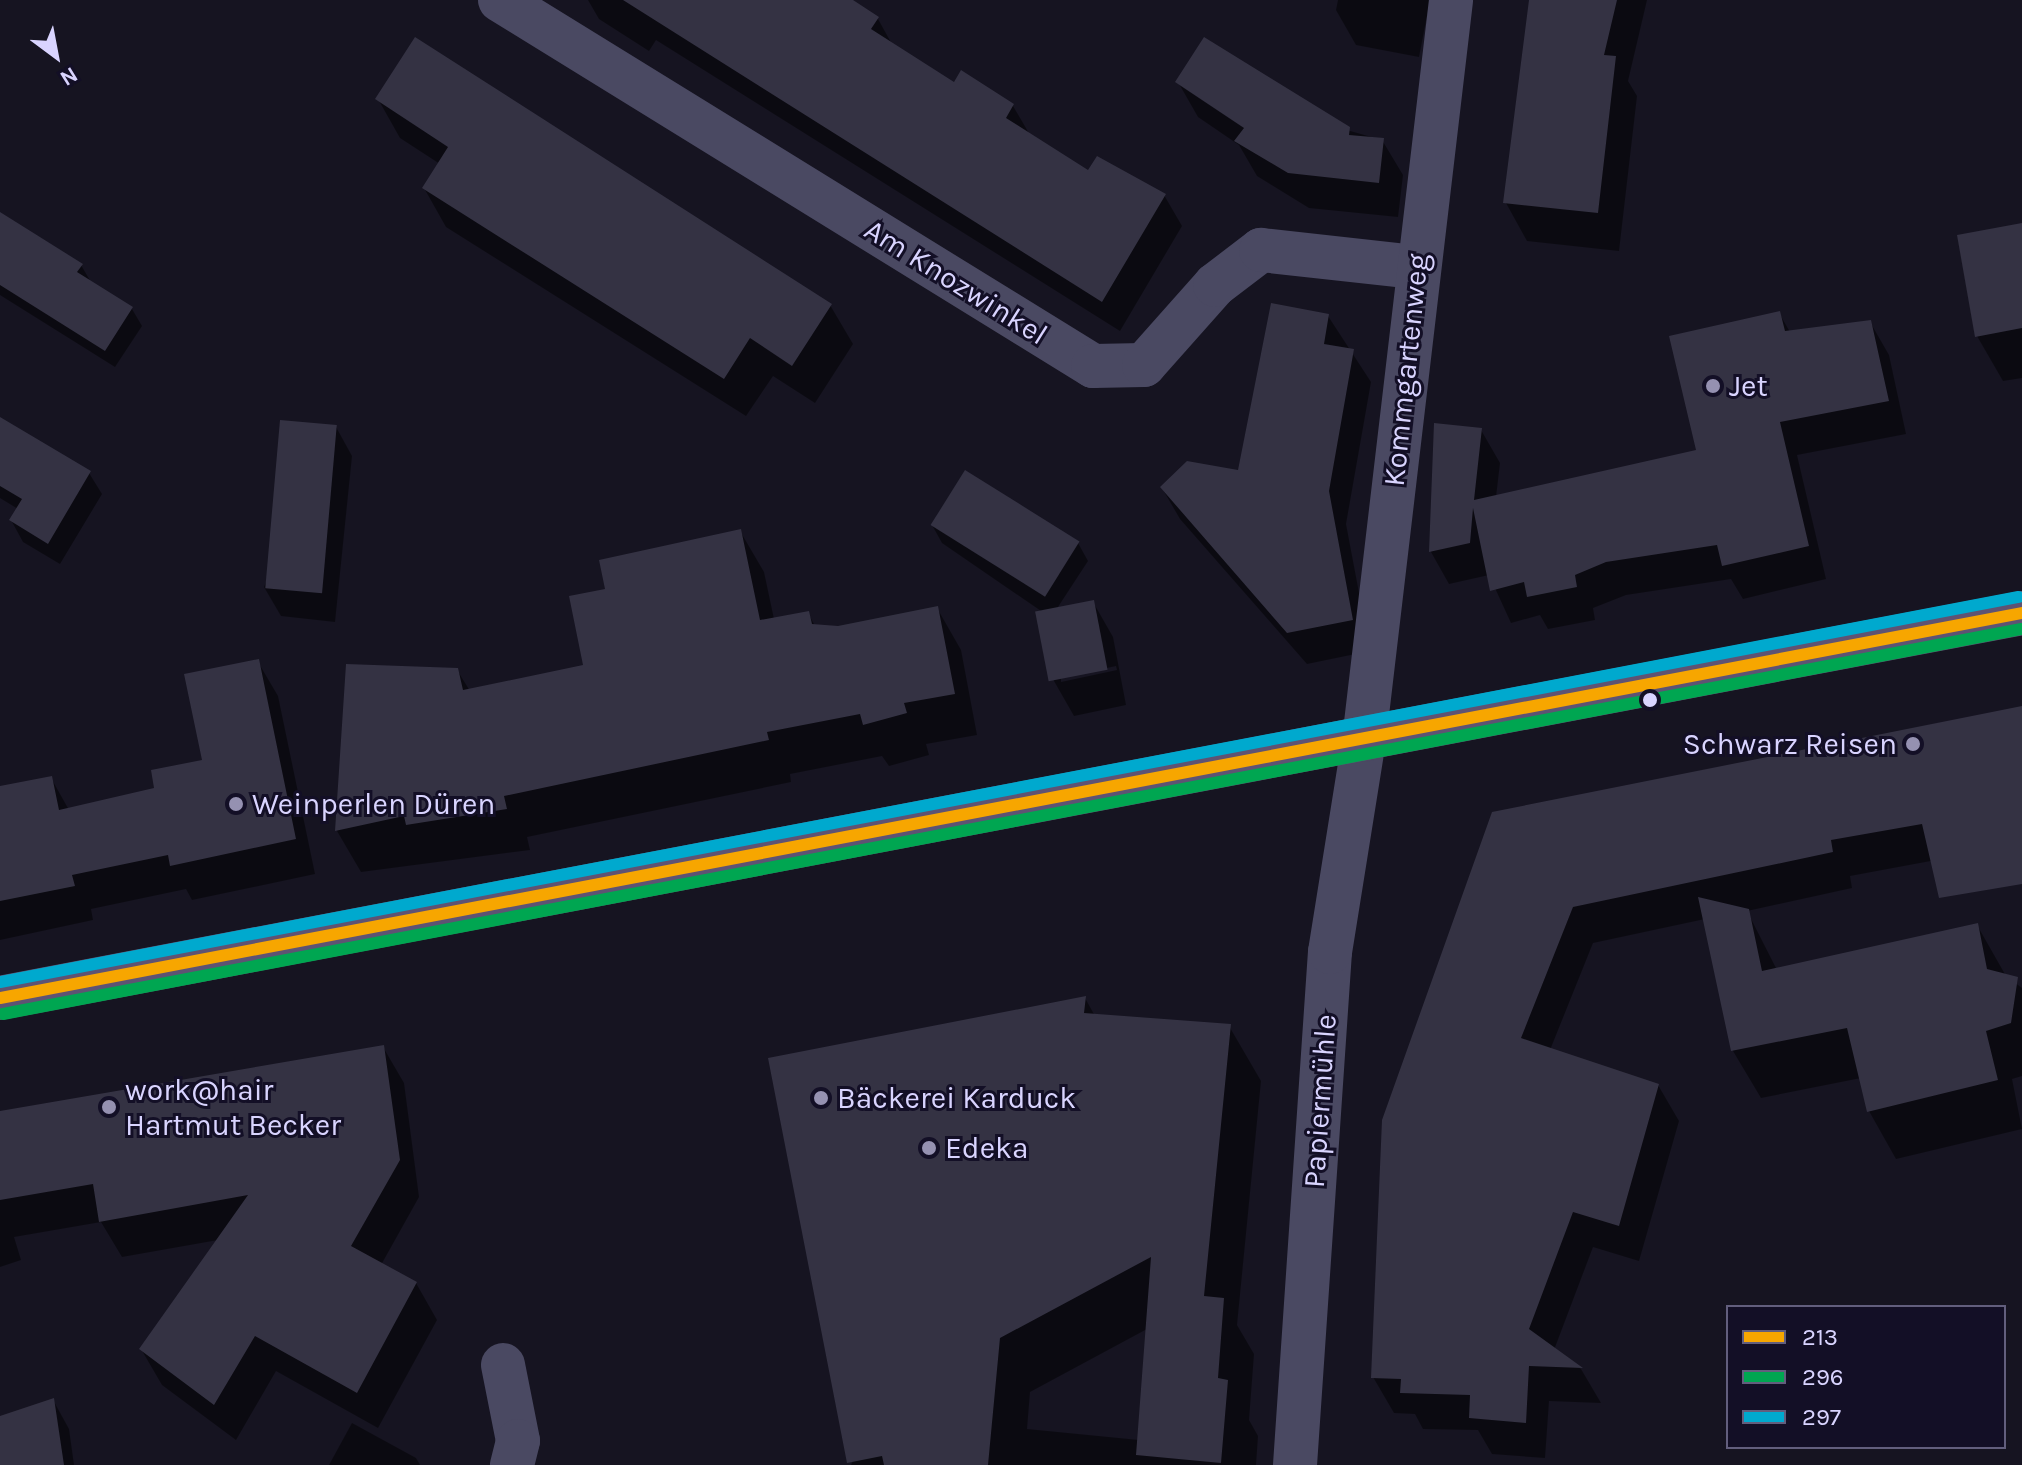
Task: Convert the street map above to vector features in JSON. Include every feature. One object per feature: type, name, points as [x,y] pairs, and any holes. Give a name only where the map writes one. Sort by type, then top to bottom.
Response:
[{"type":"main road","points":[[0,998],[2022,613]]},
{"type":"street","name":"Am Knozwinkel","points":[[500,0],[1093,366],[1144,365],[1215,285],[1261,250],[1416,267]]},
{"type":"street","name":"Kommgartenweg","points":[[1364,740],[1416,267],[1451,0]]},
{"type":"street","name":"Papiermühle","points":[[1295,1465],[1330,952],[1364,740]]},
{"type":"street","points":[[503,1365],[518,1441],[512,1465]]},
{"type":"building","points":[[623,0],[853,0],[879,17],[871,29],[954,82],[961,70],[1014,104],[1006,118],[1088,170],[1097,156],[1166,194],[1102,302]]},
{"type":"building","points":[[1529,0],[1617,0],[1604,55],[1616,56],[1598,213],[1503,203]]},
{"type":"building","points":[[415,37],[832,304],[792,366],[750,338],[724,379],[422,188],[448,147],[375,99]]},
{"type":"building","points":[[1204,37],[1350,127],[1349,135],[1384,138],[1379,183],[1288,173],[1234,141],[1244,128],[1175,82]]},
{"type":"building","points":[[0,212],[83,264],[77,272],[133,307],[105,351],[0,285]]},
{"type":"building","points":[[2022,223],[2022,328],[1975,337],[1957,235]]},
{"type":"building","points":[[1271,303],[1329,314],[1324,344],[1354,349],[1329,491],[1353,620],[1287,633],[1160,487],[1187,461],[1238,470]]},
{"type":"building","points":[[1780,311],[1785,331],[1871,320],[1889,401],[1780,422],[1809,546],[1722,566],[1717,545],[1606,562],[1575,575],[1577,587],[1527,597],[1524,582],[1490,591],[1473,508],[1470,543],[1429,552],[1434,423],[1482,428],[1474,500],[1696,450],[1669,336]]},
{"type":"building","points":[[0,417],[91,471],[48,544],[9,520],[22,499],[0,486]]},
{"type":"building","points":[[280,420],[337,425],[322,593],[265,588]]},
{"type":"building","points":[[965,470],[1079,542],[1045,597],[931,525]]},
{"type":"building","points":[[741,529],[760,620],[809,611],[812,624],[838,626],[938,606],[955,694],[904,703],[907,713],[863,725],[860,714],[767,732],[769,740],[504,796],[507,809],[406,825],[404,816],[335,831],[346,664],[458,668],[463,690],[583,665],[569,596],[605,589],[599,560]]},
{"type":"building","points":[[1094,600],[1108,670],[1049,681],[1035,611]]},
{"type":"building","points":[[259,659],[296,839],[170,866],[168,855],[72,875],[75,886],[0,901],[0,786],[52,776],[59,810],[154,788],[151,770],[202,760],[184,674]]},
{"type":"building","points":[[2022,706],[2022,884],[1939,898],[1922,824],[1831,840],[1833,852],[1573,907],[1521,1038],[1659,1084],[1619,1226],[1573,1212],[1529,1329],[1583,1368],[1529,1366],[1526,1423],[1469,1418],[1470,1395],[1400,1393],[1401,1379],[1371,1378],[1382,1120],[1492,812]]},
{"type":"building","points":[[1698,897],[1749,909],[1762,971],[1978,923],[1987,969],[2018,977],[2011,1023],[1986,1031],[1998,1080],[1867,1112],[1847,1028],[1731,1051]]},
{"type":"building","name":"Edeka","points":[[1086,996],[1084,1013],[1231,1024],[1204,1296],[1224,1298],[1218,1378],[1228,1380],[1221,1463],[1136,1455],[1151,1257],[1000,1338],[988,1465],[884,1465],[882,1456],[847,1463],[768,1058]]},
{"type":"building","points":[[384,1045],[400,1160],[351,1246],[417,1282],[357,1393],[255,1336],[214,1405],[139,1349],[248,1195],[99,1222],[93,1184],[0,1200],[0,1111]]},
{"type":"building","points":[[54,1398],[64,1465],[0,1465],[0,1416]]},
{"type":"transit line","name":"297","points":[[0,982],[2019,597]]},
{"type":"transit line","name":"213","points":[[0,998],[2022,613]]},
{"type":"transit line","name":"296","points":[[3,1014],[2022,629]]},
{"type":"place","name":"Jet","points":[[1713,386]]},
{"type":"place","name":"Schwarz Reisen","points":[[1913,744]]},
{"type":"place","name":"Weinperlen Düren","points":[[236,804]]},
{"type":"place","name":"Bäckerei Karduck","points":[[821,1098]]},
{"type":"place","name":"work@hair Hartmut Becker","points":[[109,1107]]},
{"type":"place","name":"Edeka","points":[[929,1148]]}]
